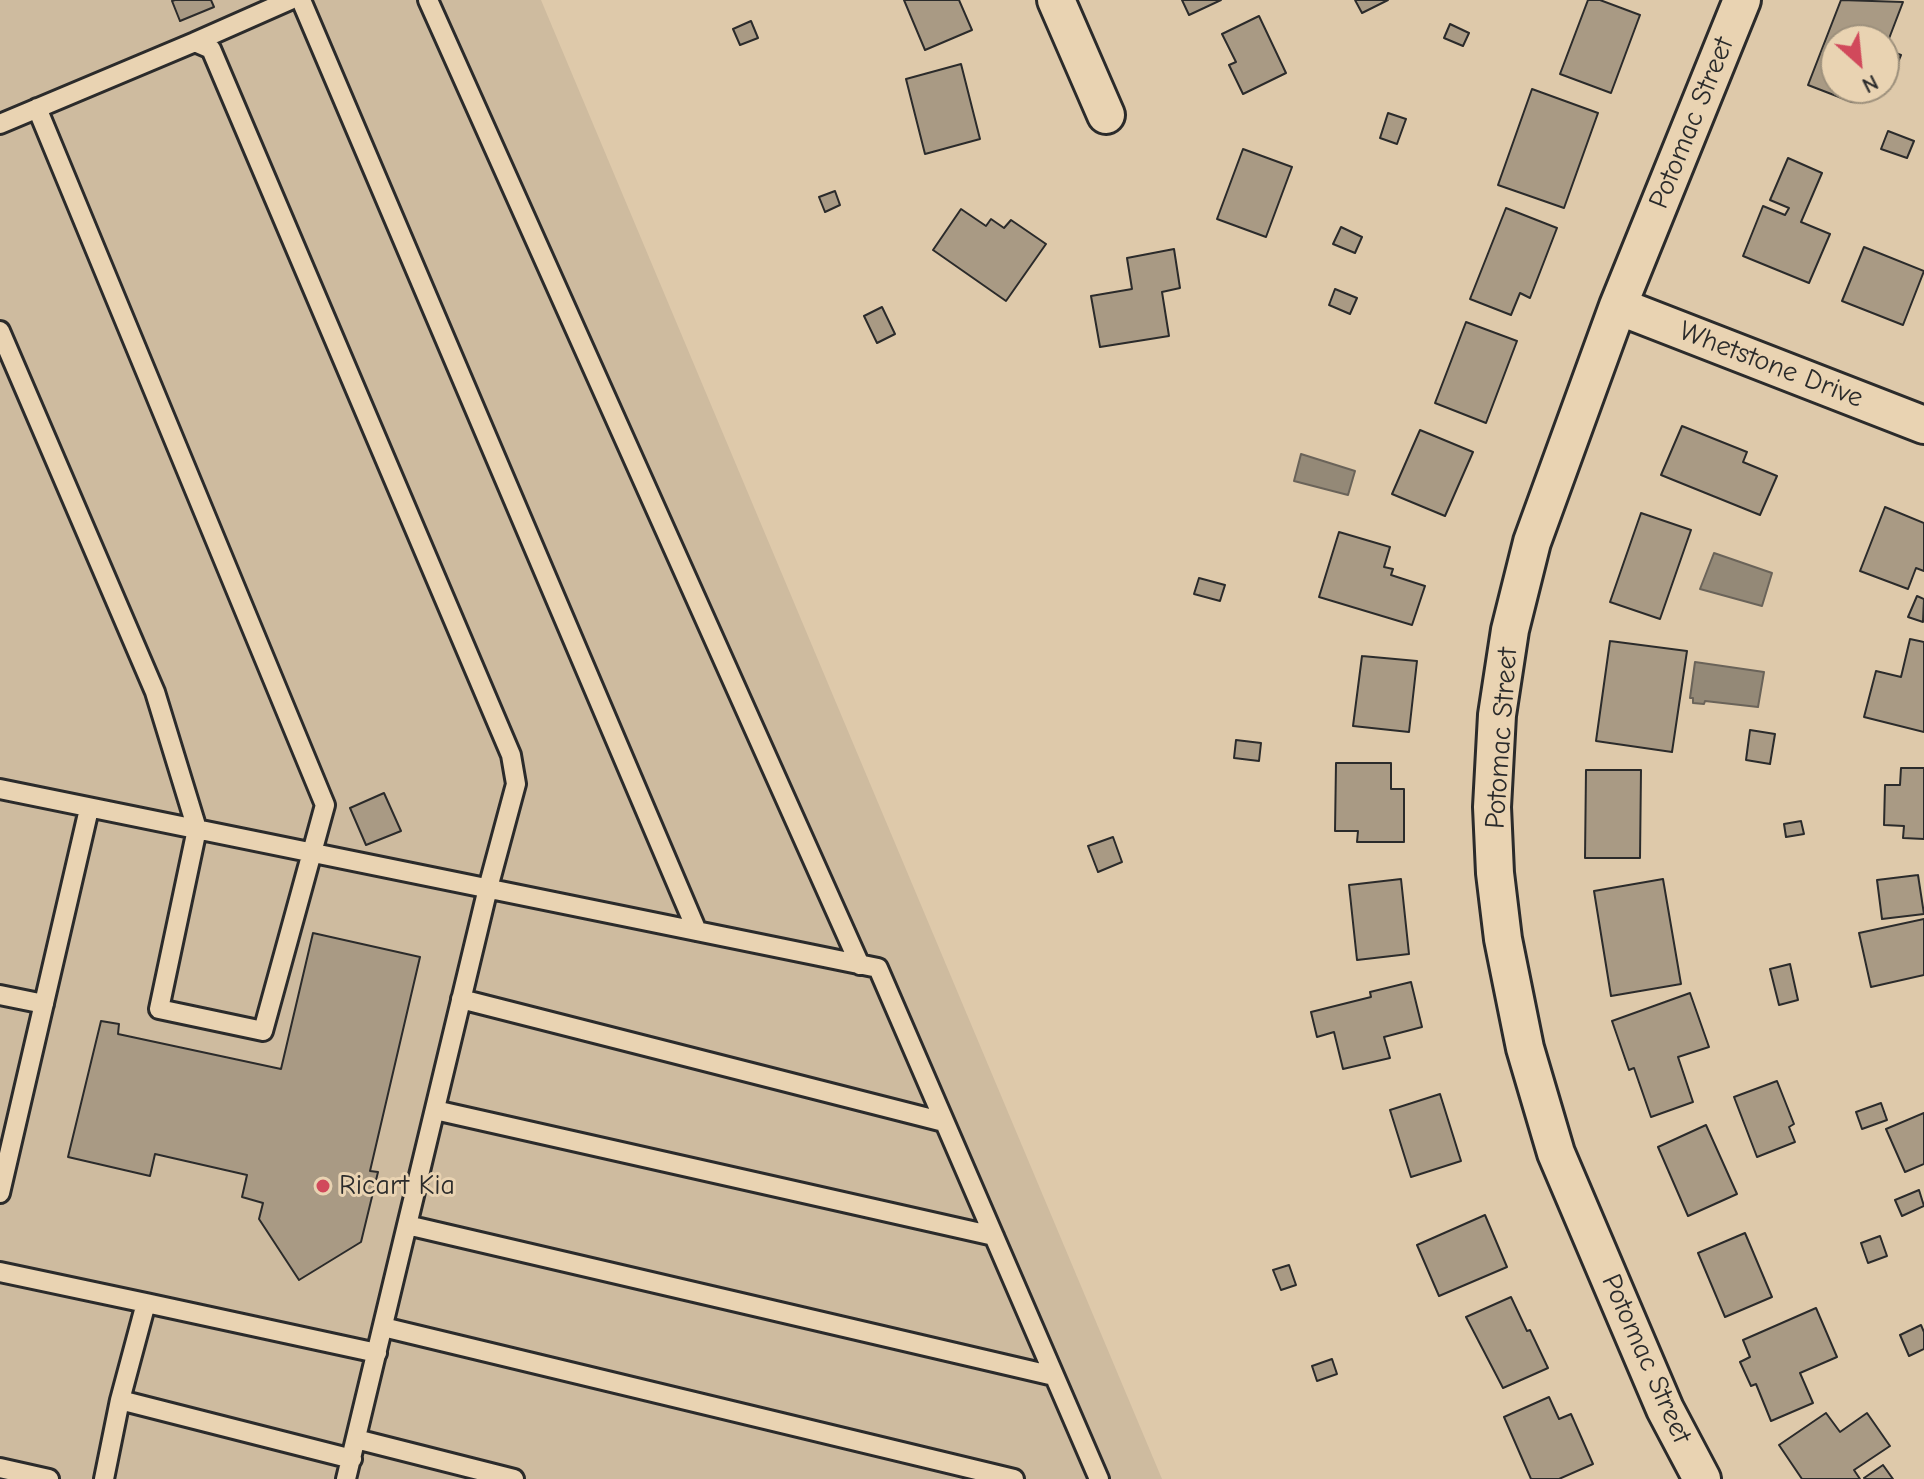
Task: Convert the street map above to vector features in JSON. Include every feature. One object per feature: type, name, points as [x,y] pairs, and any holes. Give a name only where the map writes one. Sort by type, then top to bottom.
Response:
[{"type":"street","points":[[1056,0],[1106,115]]},
{"type":"street","name":"Potomac Street","points":[[1702,1479],[1665,1409],[1556,1153],[1525,1048],[1503,939],[1495,873],[1492,807],[1497,715],[1510,630],[1532,542],[1618,306],[1742,0]]},
{"type":"street","name":"Whetstone Drive","points":[[1618,306],[1924,425]]},
{"type":"lane","points":[[0,124],[290,0]]},
{"type":"lane","points":[[301,0],[697,931]]},
{"type":"lane","points":[[428,0],[860,965]]},
{"type":"lane","points":[[195,42],[211,49],[511,755],[516,784],[488,888],[346,1479]]},
{"type":"lane","points":[[0,331],[155,692],[197,829],[159,1009],[263,1031],[325,805],[37,108]]},
{"type":"lane","points":[[0,789],[878,968],[1099,1479]]},
{"type":"lane","points":[[0,1193],[89,809]]},
{"type":"lane","points":[[0,995],[44,1004]]},
{"type":"lane","points":[[461,999],[944,1122]]},
{"type":"lane","points":[[435,1110],[994,1236]]},
{"type":"lane","points":[[407,1225],[1054,1376]]},
{"type":"lane","points":[[0,1272],[377,1353]]},
{"type":"lane","points":[[104,1479],[120,1400],[146,1303]]},
{"type":"lane","points":[[383,1327],[1014,1479]]},
{"type":"lane","points":[[120,1400],[352,1459]]},
{"type":"lane","points":[[356,1439],[514,1479]]},
{"type":"lane","points":[[0,1468],[49,1479]]},
{"type":"shaded area","points":[[0,0],[541,0],[1162,1479],[0,1479]]},
{"type":"shaded area","points":[[1301,454],[1355,471],[1348,495],[1294,481]]},
{"type":"shaded area","points":[[1714,553],[1772,573],[1762,606],[1700,589]]},
{"type":"shaded area","points":[[1695,662],[1764,672],[1758,707],[1705,701],[1704,704],[1693,703],[1693,698],[1690,698]]},
{"type":"building","points":[[211,0],[214,7],[180,21],[172,1]]},
{"type":"building","points":[[904,0],[959,0],[972,30],[925,50]]},
{"type":"building","points":[[1182,0],[1221,0],[1189,15]]},
{"type":"building","points":[[1355,0],[1388,0],[1362,13]]},
{"type":"building","points":[[1588,0],[1600,0],[1640,15],[1611,93],[1560,74]]},
{"type":"building","points":[[1841,0],[1903,2],[1895,24],[1832,24]]},
{"type":"building","points":[[1259,16],[1286,73],[1243,94],[1229,65],[1236,62],[1222,34]]},
{"type":"building","points":[[751,21],[758,38],[740,45],[733,29]]},
{"type":"building","points":[[1450,24],[1469,33],[1463,46],[1444,38]]},
{"type":"building","points":[[1820,54],[1820,90],[1808,85]]},
{"type":"building","points":[[961,64],[980,139],[925,154],[906,79]]},
{"type":"building","points":[[1532,89],[1598,113],[1564,208],[1498,185]]},
{"type":"building","points":[[1388,113],[1406,119],[1397,144],[1380,138]]},
{"type":"building","points":[[1888,131],[1914,141],[1907,158],[1881,149]]},
{"type":"building","points":[[1243,149],[1292,167],[1266,237],[1217,219]]},
{"type":"building","points":[[1788,158],[1822,173],[1801,222],[1830,234],[1809,283],[1743,256],[1763,206],[1785,215],[1789,208],[1770,200]]},
{"type":"building","points":[[835,191],[840,205],[825,212],[819,197]]},
{"type":"building","points":[[1506,208],[1557,228],[1530,298],[1520,293],[1511,315],[1470,299]]},
{"type":"building","points":[[961,209],[986,226],[991,219],[1004,228],[1011,220],[1046,244],[1006,301],[933,250]]},
{"type":"building","points":[[1341,227],[1362,237],[1355,253],[1333,244]]},
{"type":"building","points":[[1864,247],[1924,271],[1903,325],[1842,301]]},
{"type":"building","points":[[1174,249],[1180,288],[1162,292],[1169,336],[1100,347],[1091,296],[1132,289],[1127,258]]},
{"type":"building","points":[[1335,289],[1357,298],[1350,314],[1329,305]]},
{"type":"building","points":[[882,307],[895,334],[877,343],[864,316]]},
{"type":"building","points":[[1466,322],[1517,341],[1486,423],[1435,403]]},
{"type":"building","points":[[1682,426],[1747,452],[1743,462],[1777,476],[1760,515],[1661,475]]},
{"type":"building","points":[[1420,430],[1473,452],[1445,516],[1392,494]]},
{"type":"building","points":[[1885,507],[1924,523],[1924,571],[1916,568],[1908,589],[1860,571]]},
{"type":"building","points":[[1641,513],[1691,530],[1660,619],[1610,602]]},
{"type":"building","points":[[1339,532],[1390,547],[1384,567],[1393,569],[1391,575],[1425,586],[1412,625],[1319,597]]},
{"type":"building","points":[[1199,578],[1225,585],[1220,601],[1194,594]]},
{"type":"building","points":[[1917,596],[1924,599],[1923,622],[1908,617]]},
{"type":"building","points":[[1910,639],[1924,642],[1924,732],[1864,717],[1876,671],[1901,677]]},
{"type":"building","points":[[1610,641],[1687,651],[1672,752],[1596,741]]},
{"type":"building","points":[[1362,656],[1417,661],[1409,732],[1353,726]]},
{"type":"building","points":[[1750,730],[1775,734],[1770,764],[1746,760]]},
{"type":"building","points":[[1236,740],[1261,743],[1259,761],[1234,758]]},
{"type":"building","points":[[1336,763],[1391,763],[1391,789],[1404,789],[1404,842],[1357,842],[1358,831],[1335,831]]},
{"type":"building","points":[[1901,768],[1924,768],[1924,839],[1903,838],[1904,826],[1884,825],[1885,785],[1900,785]]},
{"type":"building","points":[[1586,770],[1641,770],[1640,858],[1585,858]]},
{"type":"building","points":[[384,793],[401,831],[366,845],[350,808]]},
{"type":"building","points":[[1801,821],[1804,834],[1786,837],[1784,824]]},
{"type":"building","points":[[1113,837],[1122,862],[1098,872],[1088,846]]},
{"type":"building","points":[[1918,875],[1924,914],[1882,919],[1877,880]]},
{"type":"building","points":[[1401,879],[1409,954],[1357,960],[1349,885]]},
{"type":"building","points":[[1663,879],[1681,984],[1611,996],[1594,891]]},
{"type":"building","points":[[1924,919],[1924,975],[1871,987],[1859,933]]},
{"type":"building","points":[[313,933],[420,957],[370,1171],[378,1172],[361,1242],[299,1280],[259,1219],[263,1203],[242,1197],[247,1175],[155,1154],[150,1176],[68,1157],[101,1021],[119,1024],[118,1034],[281,1069]]},
{"type":"building","points":[[1790,964],[1798,1000],[1779,1005],[1770,969]]},
{"type":"building","points":[[1411,982],[1422,1027],[1384,1037],[1390,1058],[1343,1069],[1334,1032],[1317,1037],[1311,1012],[1371,997],[1370,992]]},
{"type":"building","points":[[1690,993],[1709,1047],[1678,1057],[1693,1102],[1651,1117],[1634,1068],[1629,1070],[1612,1021]]},
{"type":"building","points":[[1777,1081],[1794,1124],[1789,1127],[1795,1142],[1757,1157],[1734,1097]]},
{"type":"building","points":[[1440,1094],[1461,1161],[1411,1177],[1390,1110]]},
{"type":"building","points":[[1881,1103],[1887,1120],[1862,1129],[1856,1112]]},
{"type":"building","points":[[1924,1113],[1924,1164],[1905,1172],[1886,1129]]},
{"type":"building","points":[[1706,1125],[1737,1194],[1688,1216],[1658,1147]]},
{"type":"building","points":[[1919,1190],[1924,1206],[1902,1216],[1895,1200]]},
{"type":"building","points":[[1485,1215],[1507,1267],[1439,1296],[1417,1245]]},
{"type":"building","points":[[1745,1233],[1772,1297],[1725,1317],[1698,1253]]},
{"type":"building","points":[[1880,1236],[1887,1256],[1868,1263],[1861,1243]]},
{"type":"building","points":[[1289,1265],[1296,1285],[1281,1290],[1273,1270]]},
{"type":"building","points":[[1511,1297],[1548,1368],[1503,1388],[1466,1317]]},
{"type":"building","points":[[1816,1308],[1837,1357],[1800,1373],[1813,1403],[1771,1421],[1756,1384],[1751,1386],[1740,1362],[1750,1357],[1743,1340]]},
{"type":"building","points":[[1921,1325],[1924,1349],[1909,1356],[1900,1335]]},
{"type":"building","points":[[1332,1359],[1337,1374],[1317,1381],[1312,1366]]},
{"type":"building","points":[[1549,1397],[1559,1419],[1571,1414],[1593,1464],[1559,1479],[1531,1479],[1504,1417]]},
{"type":"building","points":[[1826,1413],[1840,1432],[1867,1413],[1890,1446],[1854,1470],[1860,1479],[1802,1479],[1779,1445]]},
{"type":"building","points":[[1883,1465],[1893,1479],[1864,1478]]},
{"type":"place","name":"Ricart Kia","points":[[323,1186]]}]
